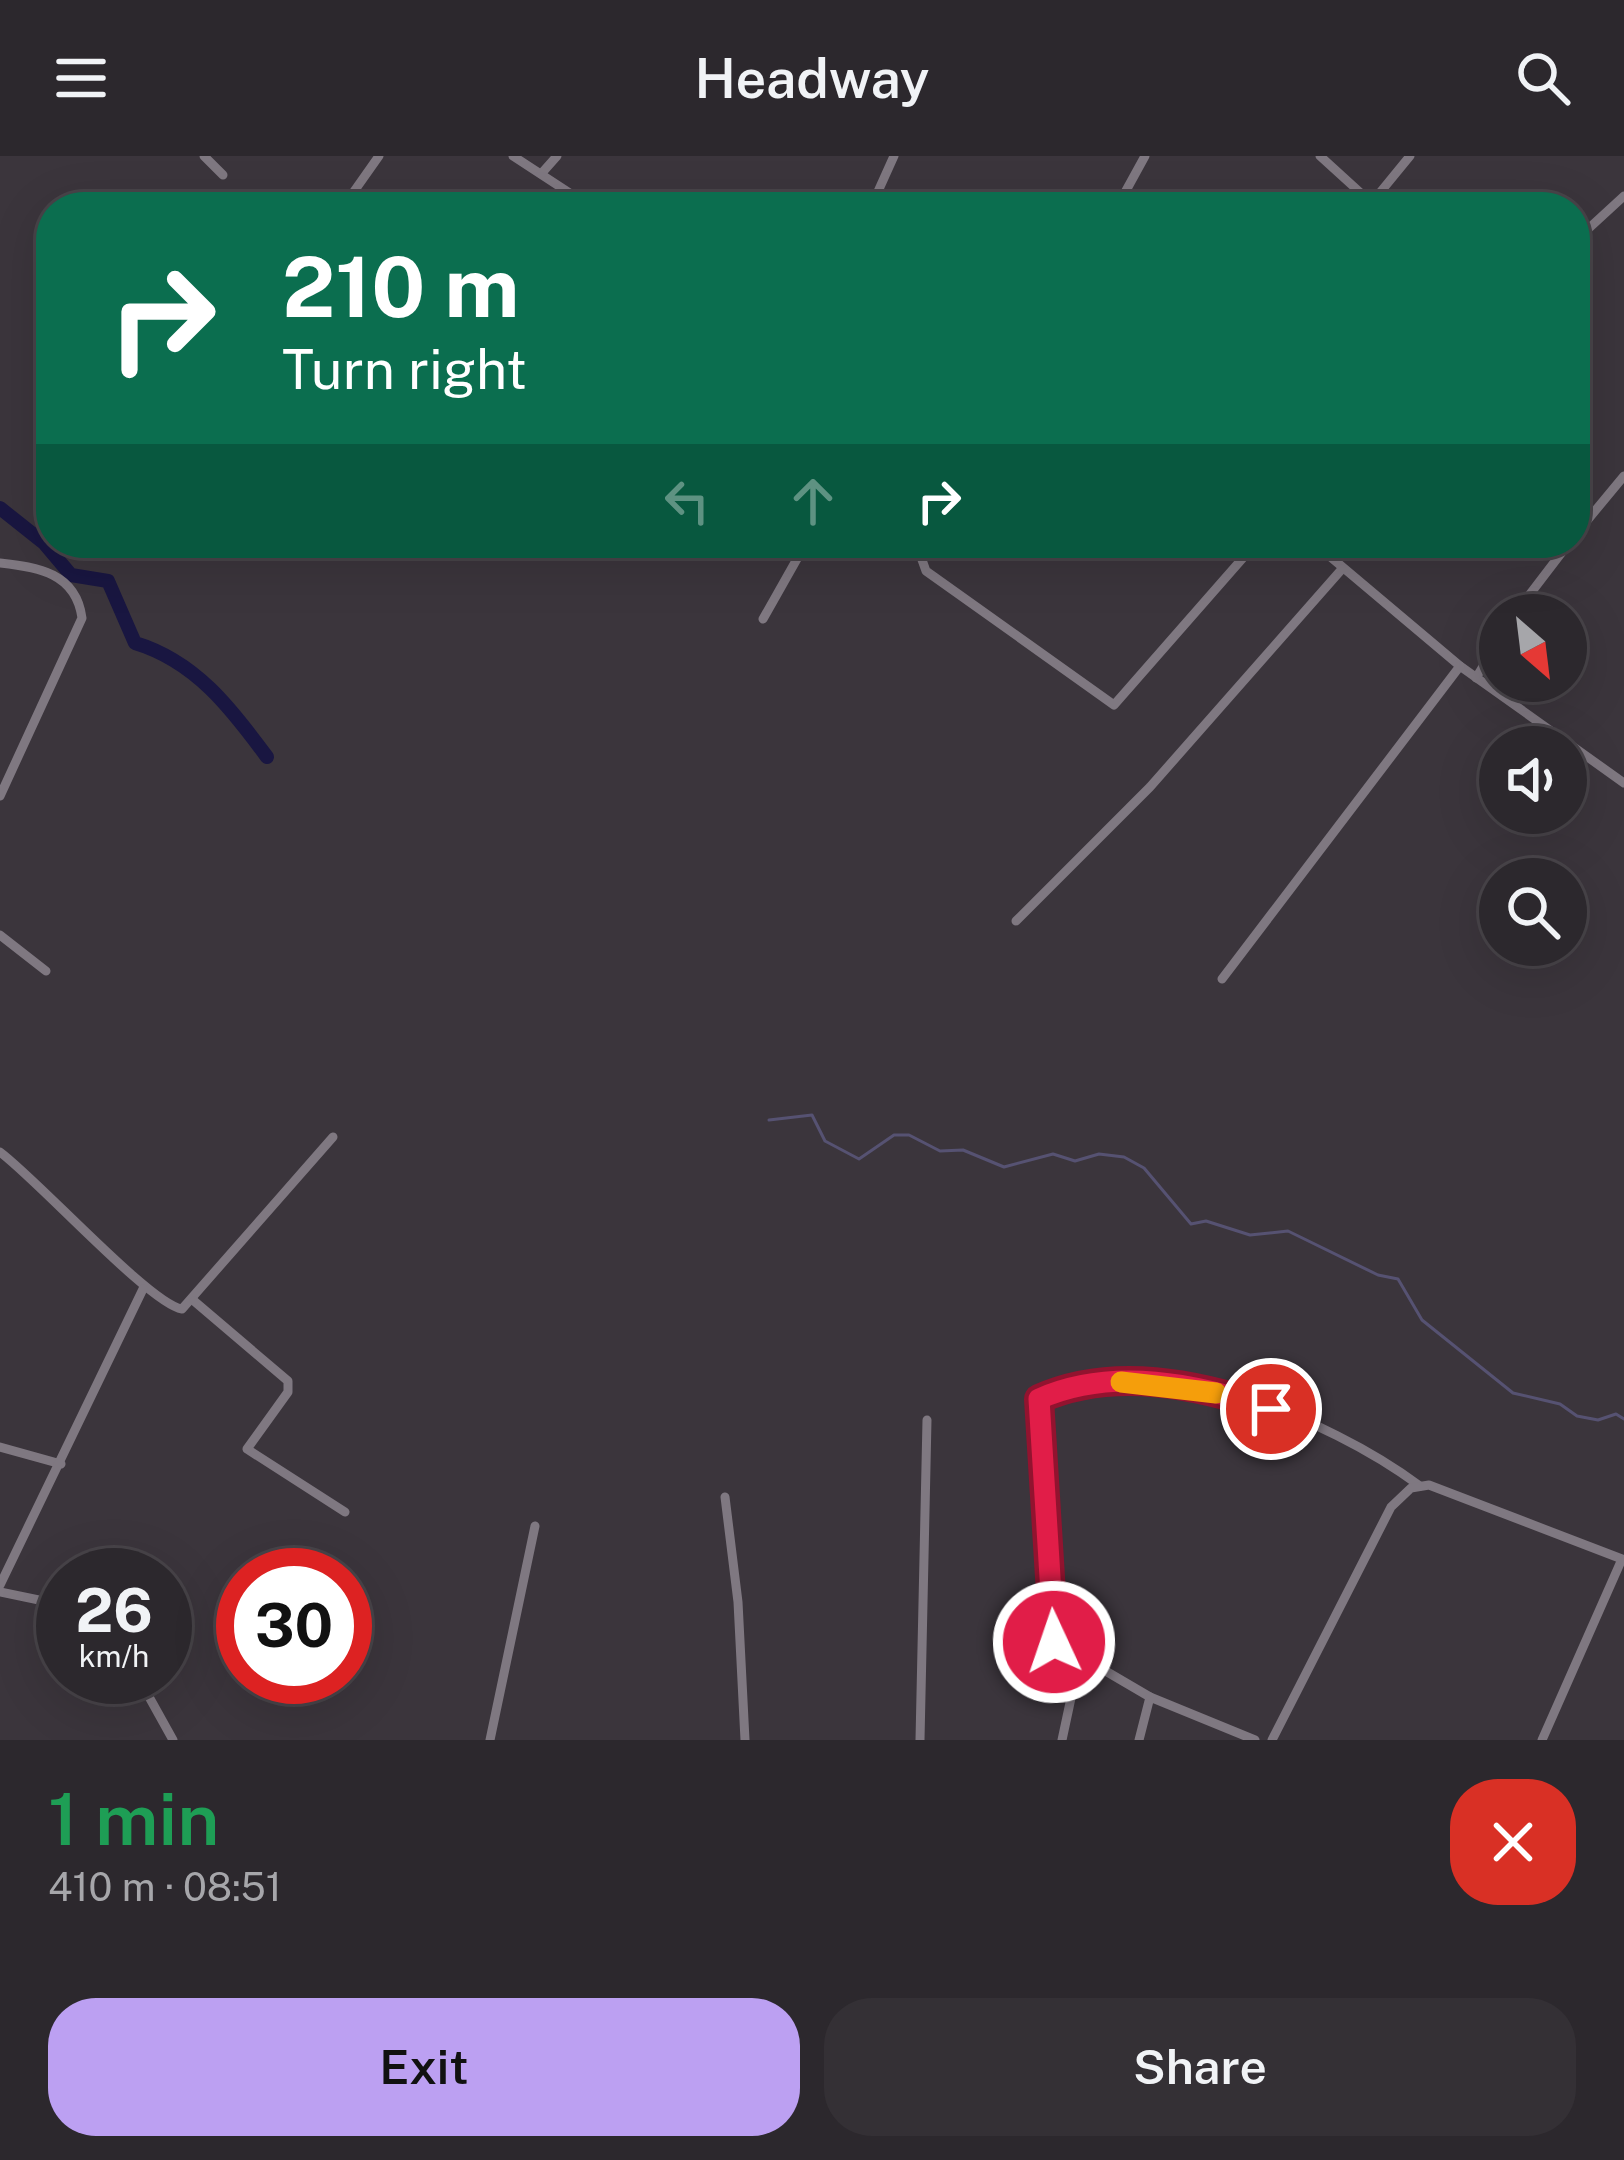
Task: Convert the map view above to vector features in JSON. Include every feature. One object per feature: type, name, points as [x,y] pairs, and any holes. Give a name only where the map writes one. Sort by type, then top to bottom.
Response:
[{"type":"street","points":[[203,156],[223,176]]},
{"type":"street","points":[[354,192],[379,156]]},
{"type":"street","points":[[513,156],[566,192]]},
{"type":"street","points":[[541,174],[557,156]]},
{"type":"street","points":[[878,192],[894,156]]},
{"type":"street","points":[[1125,192],[1144,156]]},
{"type":"street","points":[[1320,156],[1360,192]]},
{"type":"street","points":[[1380,192],[1410,156]]},
{"type":"street","points":[[1590,227],[1624,196]]},
{"type":"street","points":[[1590,517],[1624,476]]},
{"type":"street","points":[[764,620],[798,558]]},
{"type":"street","points":[[921,558],[926,571],[1114,705],[1243,558]]},
{"type":"street","points":[[1330,558],[1460,666],[1624,783]]},
{"type":"street","points":[[1530,594],[1558,558]]},
{"type":"street","points":[[0,563],[44,568],[79,600],[82,617],[0,796]]},
{"type":"street","points":[[1016,921],[1150,788],[1342,569]]},
{"type":"street","points":[[1222,979],[1460,666]]},
{"type":"street","points":[[1476,678],[1479,673]]},
{"type":"street","points":[[0,935],[46,971]]},
{"type":"street","points":[[0,1152],[40,1182],[143,1289],[176,1309],[194,1301],[333,1137]]},
{"type":"street","points":[[36,1598],[0,1588],[143,1289]]},
{"type":"street","points":[[194,1301],[288,1381],[288,1392],[247,1449],[346,1512]]},
{"type":"street","points":[[1255,1740],[1150,1696],[1054,1642],[1038,1403],[1045,1395],[1130,1380],[1223,1394],[1323,1426],[1420,1486],[1454,1491],[1623,1559],[1542,1740]]},
{"type":"street","points":[[920,1740],[927,1420]]},
{"type":"street","points":[[0,1447],[61,1464]]},
{"type":"street","points":[[1272,1740],[1391,1507],[1400,1495],[1420,1486]]},
{"type":"street","points":[[724,1497],[738,1602],[745,1740]]},
{"type":"street","points":[[490,1740],[536,1526]]},
{"type":"street","points":[[1062,1740],[1079,1656]]},
{"type":"street","points":[[1139,1740],[1150,1696]]},
{"type":"street","points":[[153,1704],[173,1740]]},
{"type":"waterway","points":[[0,508],[36,537]]},
{"type":"waterway","points":[[57,558],[71,575],[108,581],[135,643],[194,674],[267,757]]},
{"type":"waterway","points":[[769,1120],[812,1115],[825,1141],[859,1159],[894,1135],[909,1135],[940,1151],[963,1150],[1004,1167],[1053,1154],[1075,1161],[1099,1154],[1124,1157],[1144,1168],[1191,1224],[1206,1221],[1250,1235],[1288,1231],[1378,1275],[1398,1279],[1422,1320],[1513,1393],[1560,1404],[1577,1416],[1598,1420],[1616,1414],[1624,1419]]},
{"type":"slow traffic","points":[[1121,1382],[1156,1382],[1216,1393]]},
{"type":"route","points":[[1054,1642],[1039,1399],[1130,1380],[1190,1386],[1271,1409]]}]
